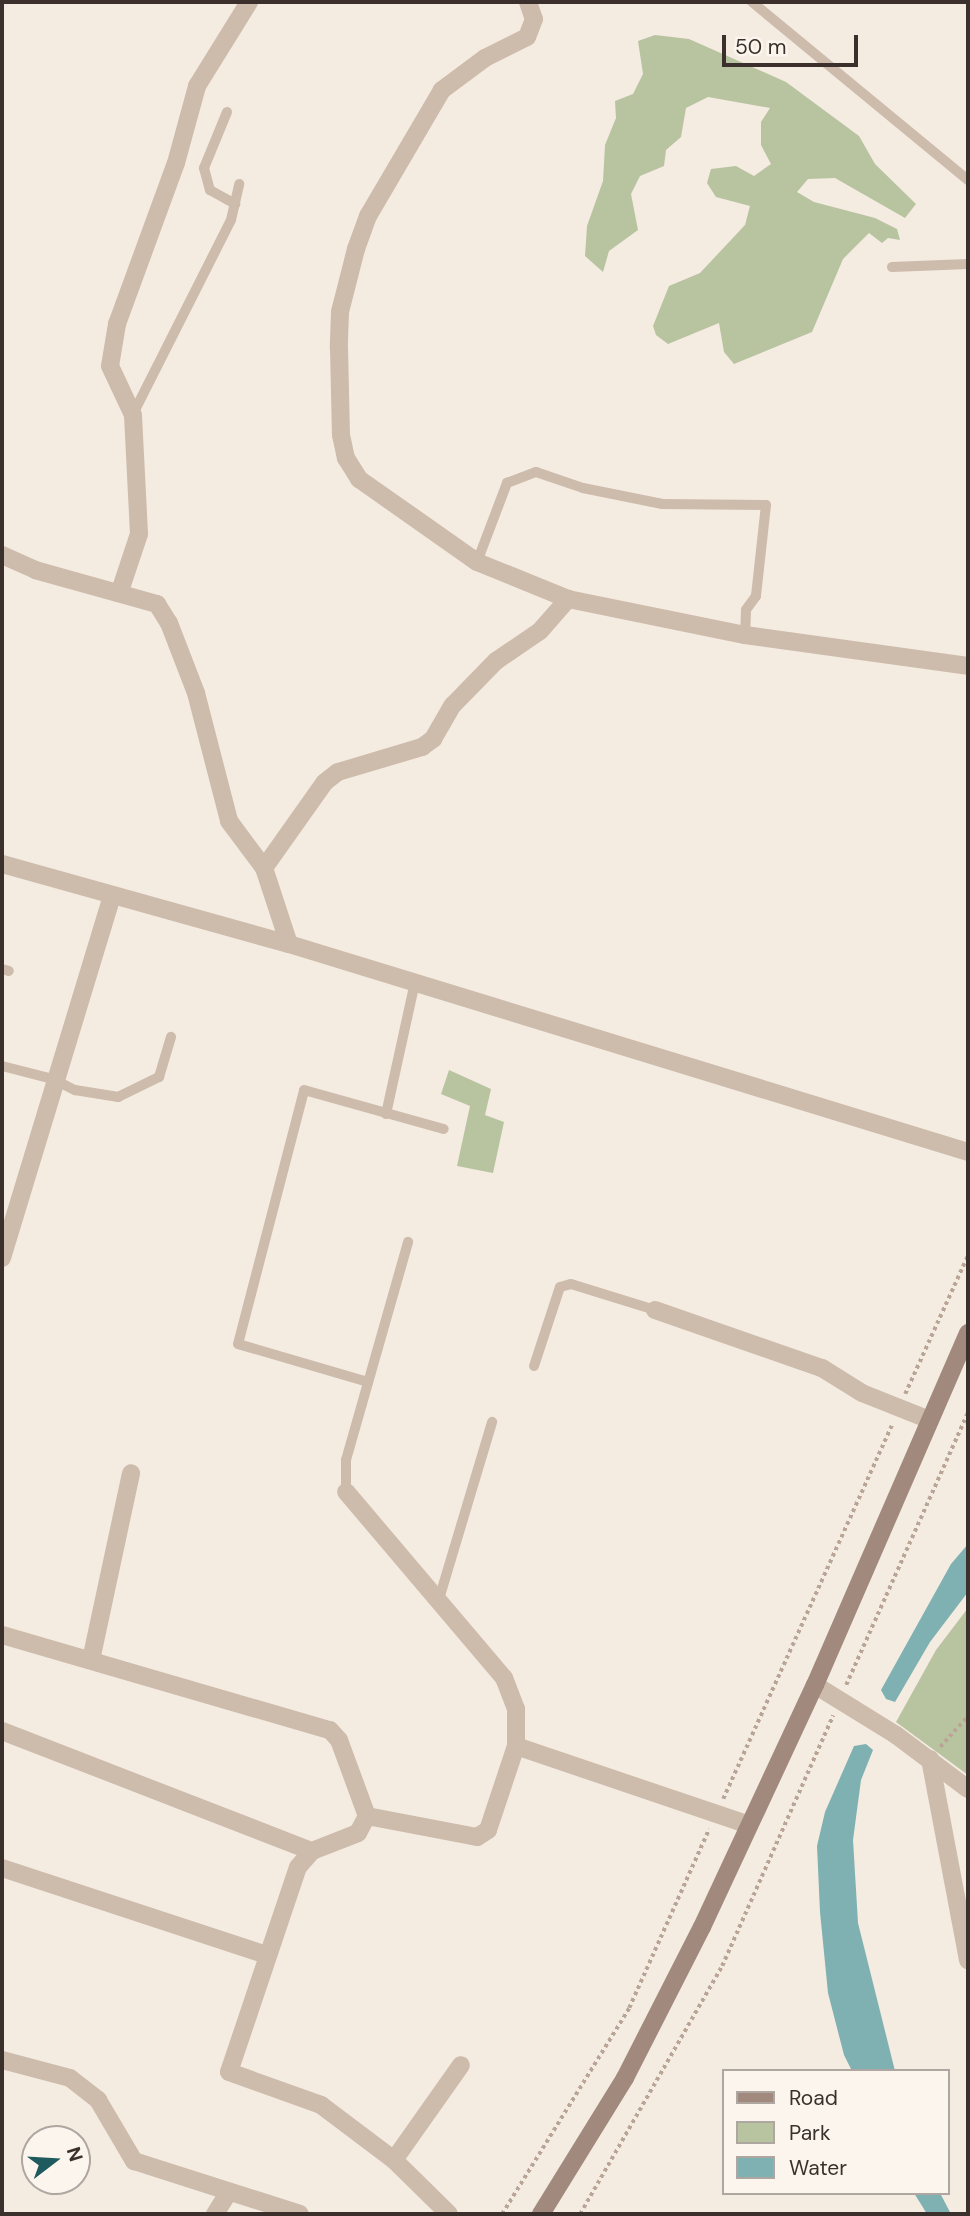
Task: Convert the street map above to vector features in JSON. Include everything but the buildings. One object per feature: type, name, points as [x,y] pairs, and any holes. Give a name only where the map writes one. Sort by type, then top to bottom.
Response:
[{"type":"main road","points":[[541,2214],[625,2078],[748,1825],[815,1685],[968,1333]]},
{"type":"street","points":[[120,591],[139,534],[133,415],[110,366],[117,324],[176,163],[197,86],[249,2]]},
{"type":"street","points":[[528,2],[534,19],[527,37],[485,58],[442,90],[368,216],[340,312],[341,424],[346,458],[359,479],[477,562],[568,599],[745,635],[968,666]]},
{"type":"street","points":[[2,555],[35,570],[120,591],[157,604],[169,623],[196,693],[229,821],[264,868],[289,944]]},
{"type":"street","points":[[264,868],[324,782],[338,772],[422,747],[433,739],[453,705],[496,661],[540,631],[568,599]]},
{"type":"street","points":[[2,864],[289,944],[968,1152]]},
{"type":"street","points":[[2,1258],[53,1079],[112,895]]},
{"type":"street","points":[[655,1310],[822,1368],[862,1393],[930,1420]]},
{"type":"street","points":[[91,1660],[131,1473]]},
{"type":"street","points":[[346,1492],[504,1678],[516,1709],[516,1746],[488,1830],[477,1838],[367,1816]]},
{"type":"street","points":[[2,1635],[330,1730],[339,1740],[367,1816],[358,1833],[312,1852],[298,1867],[229,2072],[321,2105],[394,2160],[449,2214]]},
{"type":"street","points":[[815,1685],[896,1735],[968,1788]]},
{"type":"street","points":[[3,1737],[312,1852]]},
{"type":"street","points":[[516,1746],[748,1825]]},
{"type":"street","points":[[930,1759],[962,1881],[968,1960]]},
{"type":"street","points":[[2,1868],[267,1955]]},
{"type":"street","points":[[2,2060],[69,2078],[98,2100],[134,2161],[300,2214]]},
{"type":"street","points":[[394,2160],[461,2065]]},
{"type":"street","points":[[215,2214],[229,2192]]},
{"type":"lane","points":[[752,2],[968,180]]},
{"type":"lane","points":[[227,112],[204,169],[209,190],[235,204]]},
{"type":"lane","points":[[133,415],[231,220],[239,184]]},
{"type":"lane","points":[[892,267],[968,264]]},
{"type":"lane","points":[[477,562],[507,483],[536,472],[583,488],[662,504],[766,505],[756,597],[746,610],[745,635]]},
{"type":"lane","points":[[386,1114],[415,982]]},
{"type":"lane","points":[[2,1066],[53,1079],[75,1090],[118,1097],[159,1077],[171,1037]]},
{"type":"lane","points":[[368,1382],[238,1344],[304,1090],[444,1129]]},
{"type":"lane","points":[[346,1492],[346,1460],[408,1242]]},
{"type":"lane","points":[[534,1366],[560,1287],[571,1284],[655,1310]]},
{"type":"lane","points":[[439,1599],[492,1422]]},
{"type":"path","points":[[502,2214],[629,2008],[968,1255]]},
{"type":"path","points":[[580,2214],[722,1966],[844,1703],[968,1412]]},
{"type":"path","points":[[930,1759],[968,1716]]},
{"type":"green space","points":[[655,35],[689,39],[786,82],[859,136],[875,164],[916,204],[905,218],[835,178],[808,179],[797,192],[814,202],[875,218],[897,229],[900,240],[888,238],[882,243],[869,233],[843,259],[812,332],[734,364],[724,352],[719,323],[668,344],[656,335],[653,326],[669,286],[700,273],[745,225],[750,206],[716,197],[707,183],[711,169],[736,166],[754,176],[771,164],[761,145],[761,122],[770,108],[708,97],[686,108],[681,137],[666,150],[664,166],[640,176],[631,194],[638,230],[609,251],[603,272],[585,256],[587,226],[603,181],[605,145],[616,118],[615,101],[633,94],[643,74],[638,41]]},
{"type":"green space","points":[[449,1070],[491,1089],[485,1115],[504,1122],[493,1173],[457,1166],[470,1106],[441,1094]]},
{"type":"green space","points":[[968,1608],[968,1775],[896,1722],[936,1650]]},
{"type":"water","points":[[968,1544],[968,1592],[930,1642],[895,1702],[886,1699],[881,1690],[951,1564]]},
{"type":"water","points":[[866,1744],[873,1750],[861,1780],[853,1840],[858,1923],[894,2069],[851,2069],[844,2055],[828,1993],[817,1846],[825,1812],[854,1746]]},
{"type":"water","points":[[915,2195],[941,2195],[951,2214],[927,2214]]}]
